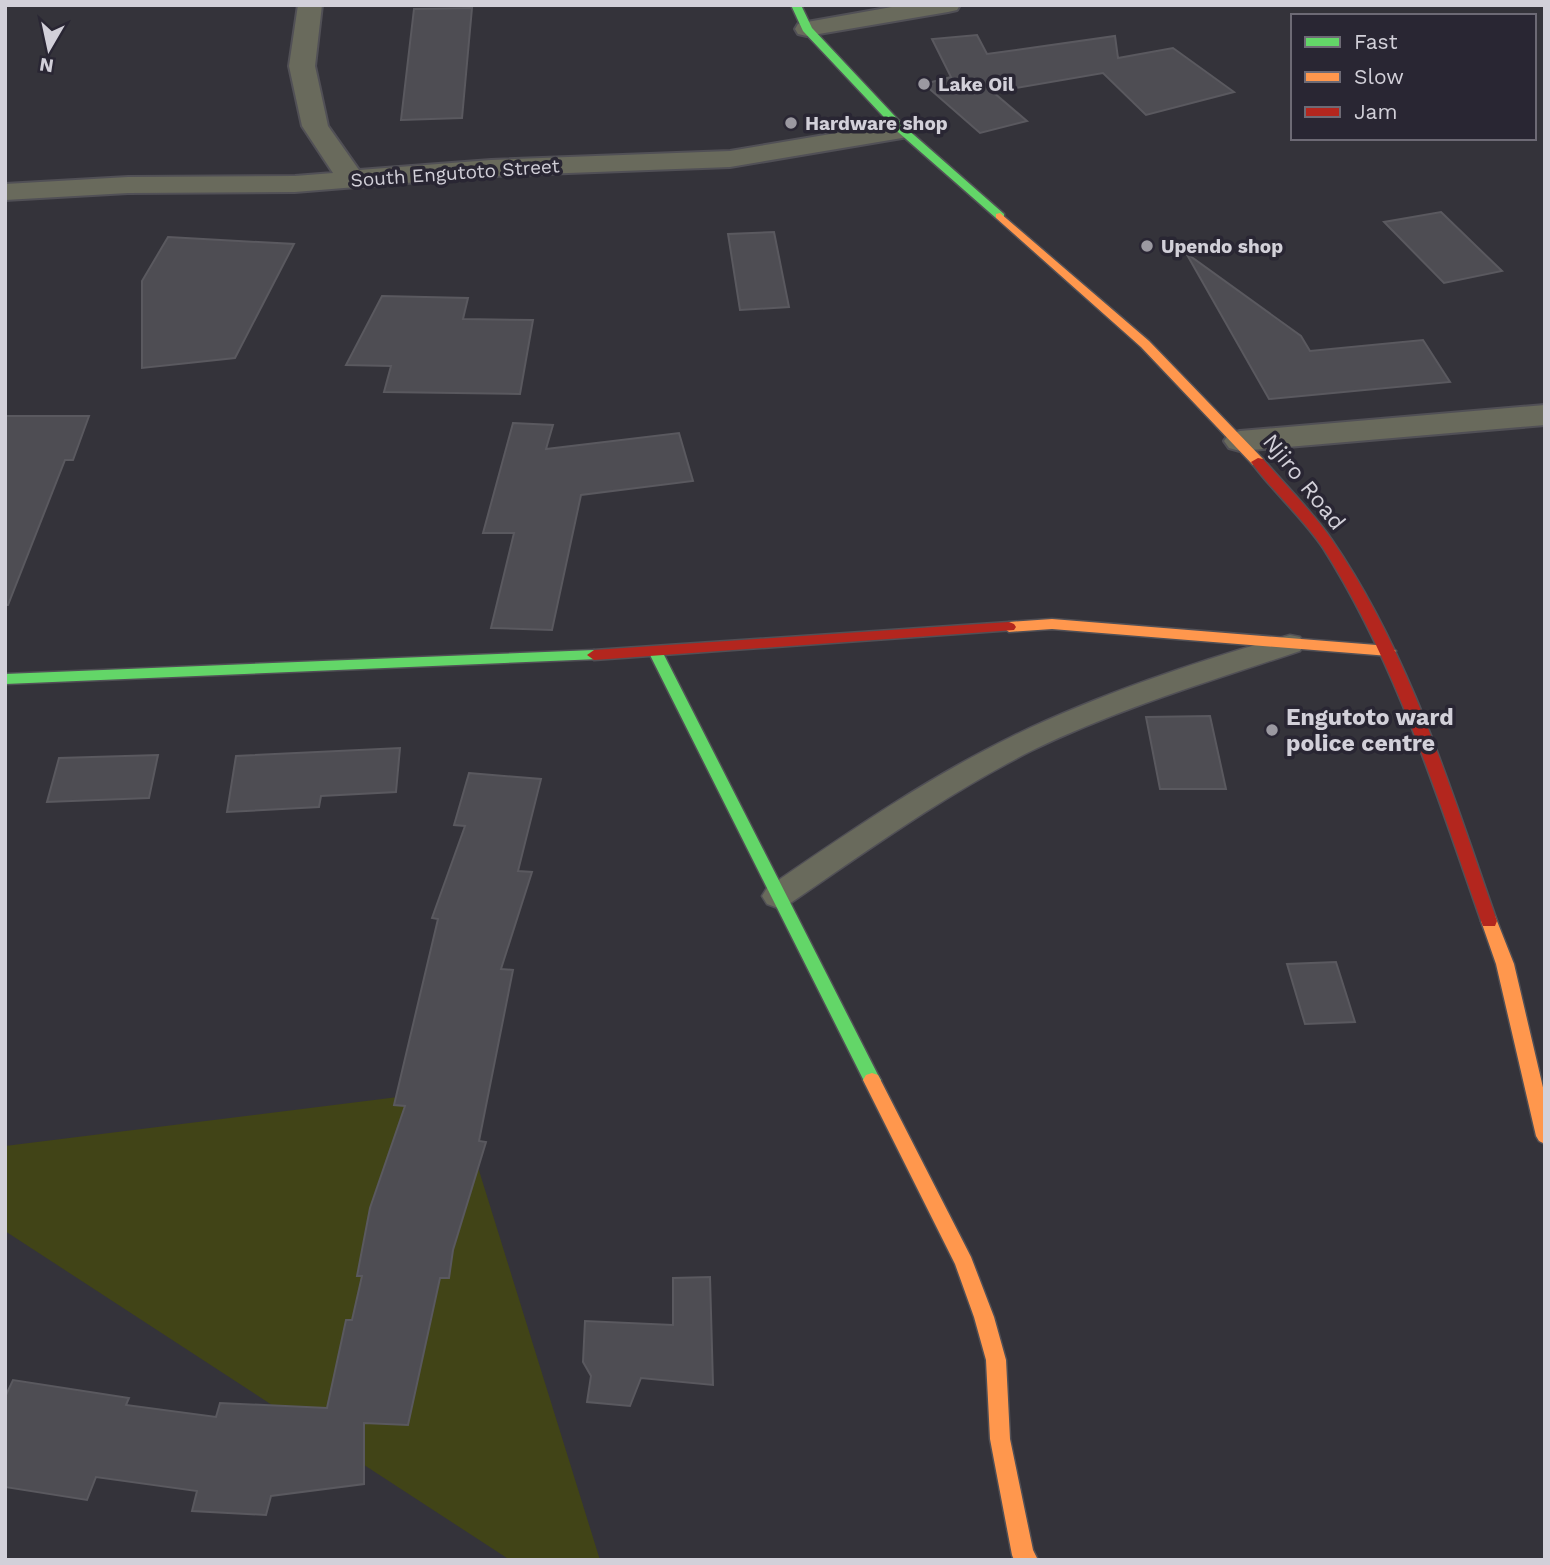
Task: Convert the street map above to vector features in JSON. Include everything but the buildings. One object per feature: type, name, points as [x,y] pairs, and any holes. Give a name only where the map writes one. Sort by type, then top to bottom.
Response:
[{"type":"street","points":[[310,5],[302,66],[315,126],[352,180]]},
{"type":"street","name":"Njiro Road","points":[[796,5],[807,29],[902,130],[1145,344],[1240,441],[1326,543],[1389,650],[1420,727],[1505,964],[1545,1136]]},
{"type":"street","points":[[807,29],[948,5]]},
{"type":"street","name":"South Engutoto Street","points":[[5,192],[128,185],[295,184],[491,168],[730,159],[902,130]]},
{"type":"street","points":[[1240,441],[1545,415]]},
{"type":"street","points":[[5,679],[656,653],[1052,624],[1389,650]]},
{"type":"street","points":[[656,653],[964,1263],[996,1360],[1000,1439],[1012,1507],[1023,1555],[1027,1560]]},
{"type":"lane","points":[[778,896],[943,785],[1023,743],[1103,709],[1290,644]]},
{"type":"green space","points":[[454,1090],[600,1560],[510,1560],[5,1231],[5,1146]]},
{"type":"traffic: fast","points":[[796,5],[807,29],[902,130],[1000,216]]},
{"type":"traffic: fast","points":[[656,653],[872,1080]]},
{"type":"traffic: fast","points":[[5,679],[594,655]]},
{"type":"traffic: slow","points":[[1000,216],[1145,344],[1258,462]]},
{"type":"traffic: slow","points":[[1009,627],[1052,624],[1389,651]]},
{"type":"traffic: slow","points":[[1489,921],[1505,964],[1545,1136]]},
{"type":"traffic: slow","points":[[872,1080],[964,1263],[984,1317],[996,1360],[1000,1439],[1023,1555],[1027,1560]]},
{"type":"traffic: jam","points":[[1258,462],[1327,544],[1378,633],[1420,727],[1489,921]]},
{"type":"traffic: jam","points":[[594,655],[1009,627]]},
{"type":"place","name":"Lake Oil","points":[[924,84]]},
{"type":"place","name":"Hardware shop","points":[[791,123]]},
{"type":"place","name":"Upendo shop","points":[[1147,246]]},
{"type":"place","name":"Engutoto ward police centre","points":[[1272,730]]}]
